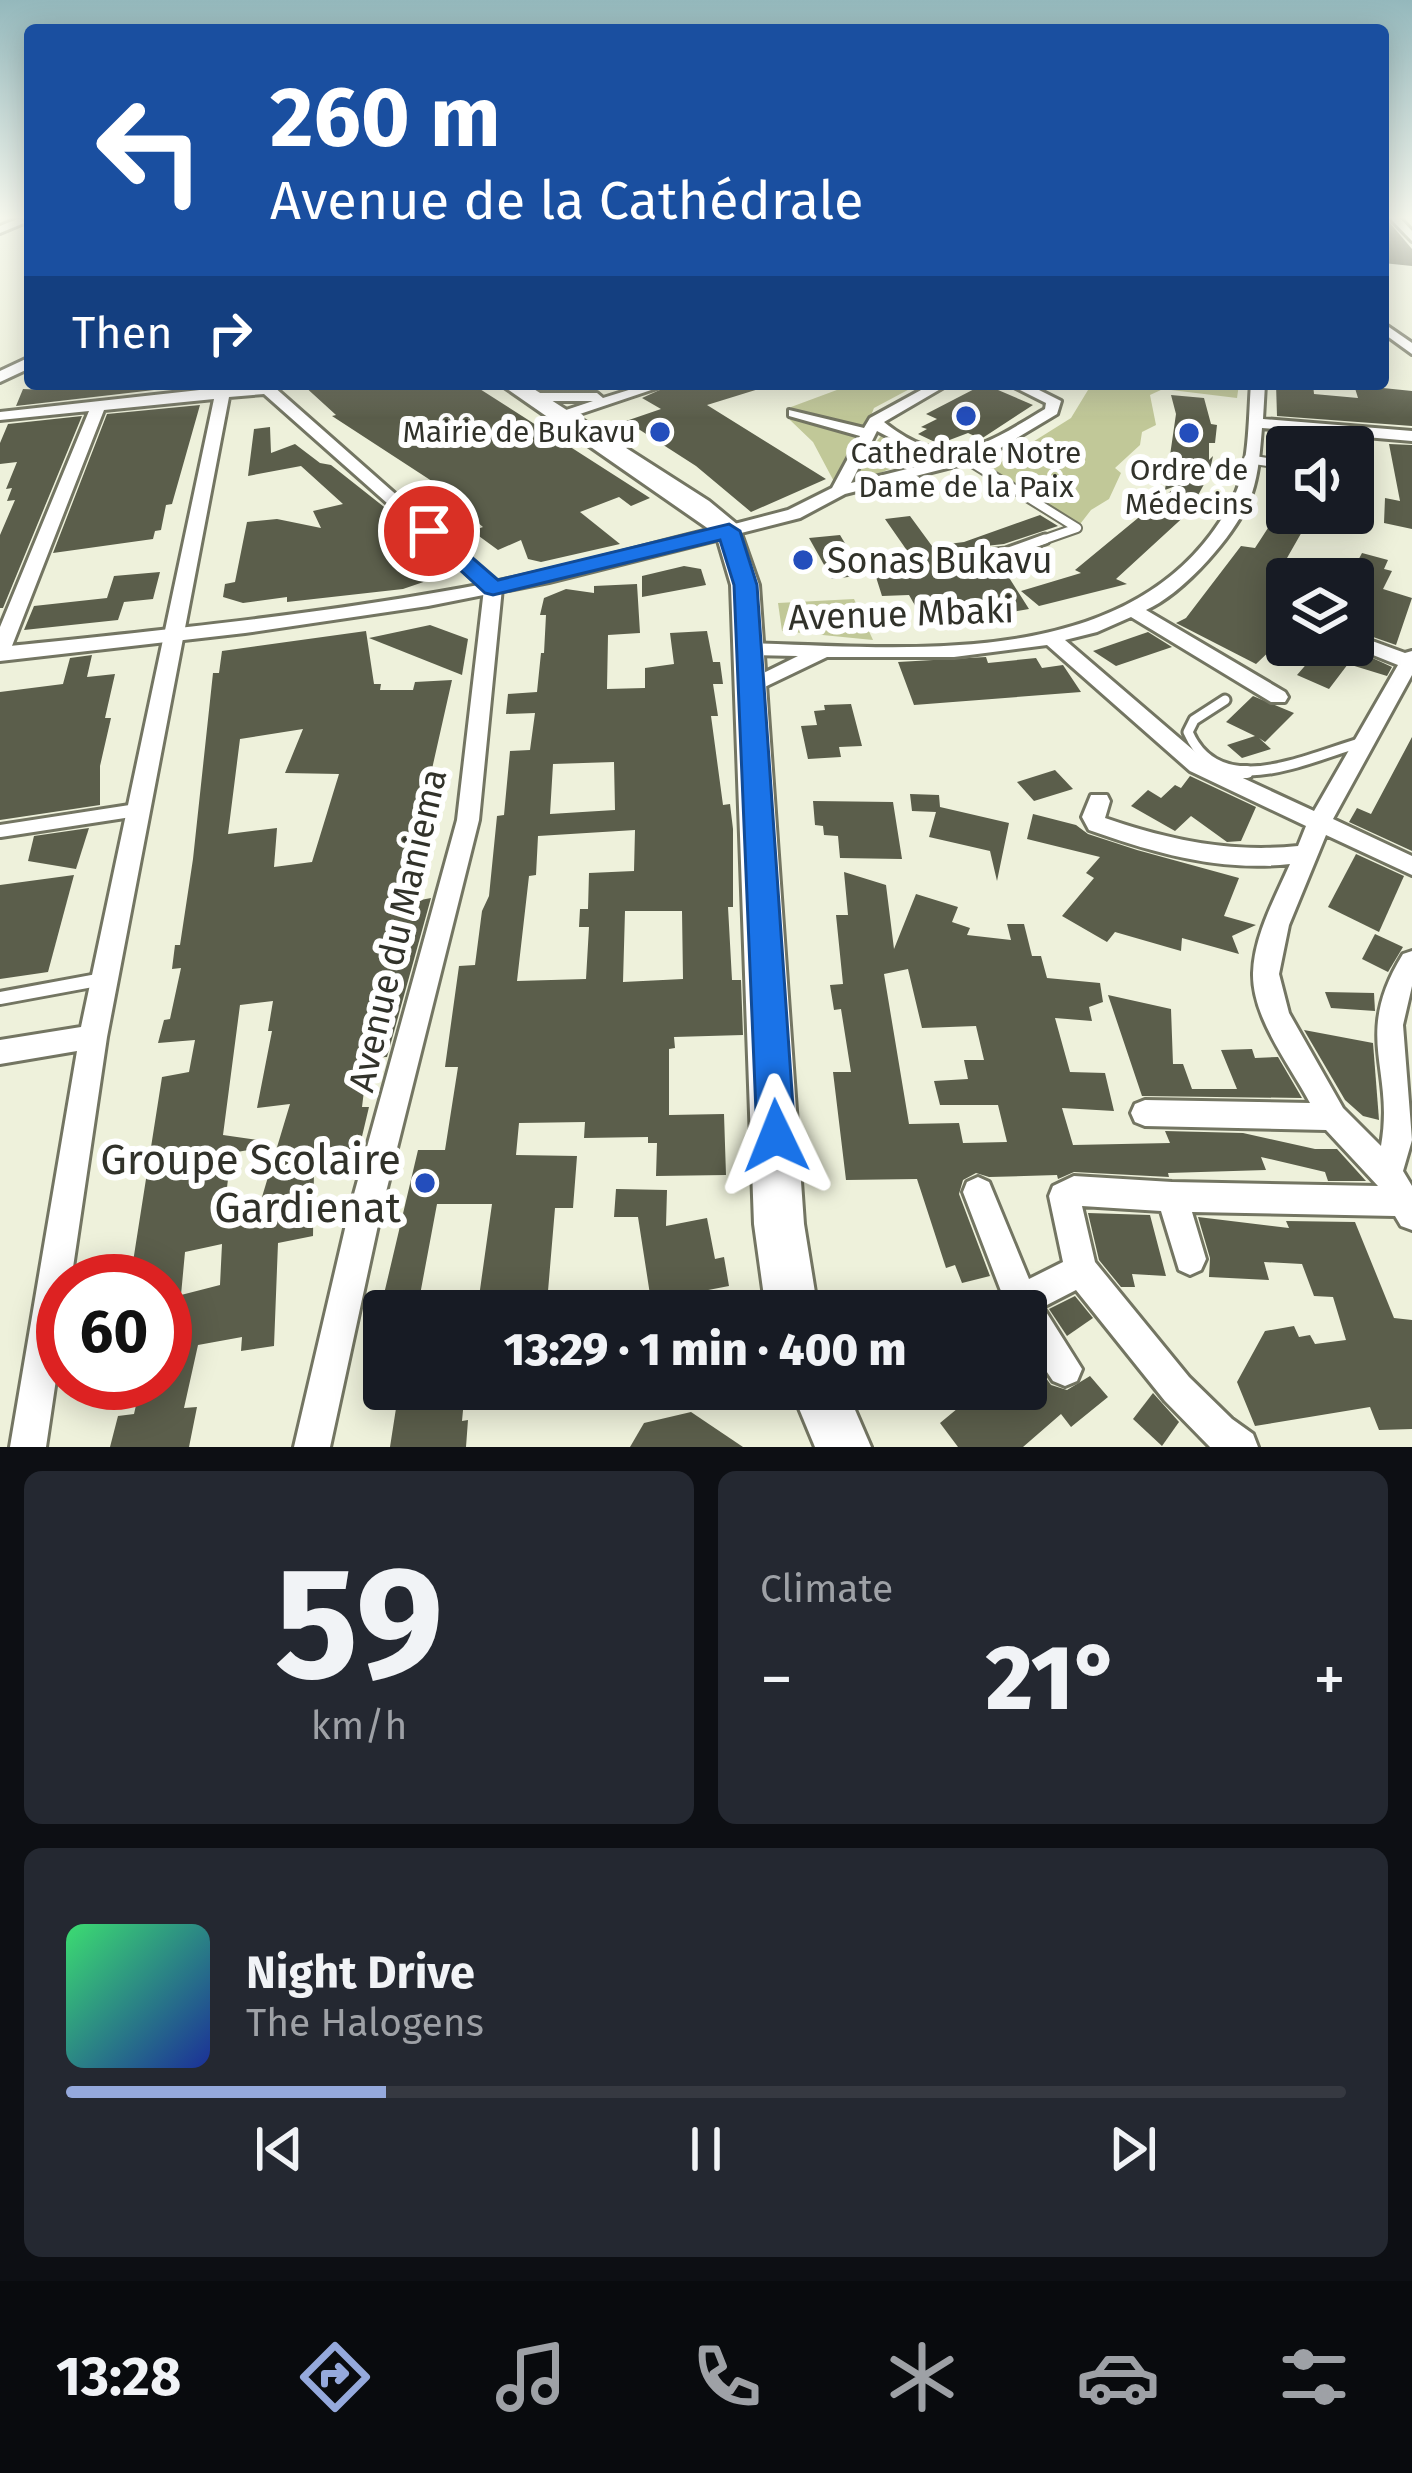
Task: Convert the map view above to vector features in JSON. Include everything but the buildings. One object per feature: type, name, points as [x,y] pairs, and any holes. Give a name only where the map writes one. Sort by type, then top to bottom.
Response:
[{"type":"main road","points":[[521,390],[729,531],[746,585],[778,1224],[789,1290]]},
{"type":"main road","points":[[827,1410],[843,1447]]},
{"type":"street","points":[[0,416],[250,390]]},
{"type":"street","points":[[267,390],[493,588]]},
{"type":"street","points":[[521,390],[622,397]]},
{"type":"street","points":[[562,416],[644,390]]},
{"type":"street","points":[[838,491],[871,427],[932,390]]},
{"type":"street","points":[[98,407],[0,652],[320,617],[493,588],[729,531],[794,514],[838,491],[966,459],[1052,411],[1054,401],[1041,390]]},
{"type":"street","name":"Avenue Mbaki","points":[[751,668],[825,651],[929,652],[1054,640],[1136,611],[1174,584],[1212,544],[1242,499],[1258,390]]},
{"type":"street","points":[[28,1447],[93,1037],[222,396]]},
{"type":"street","points":[[794,413],[871,427],[940,456],[966,459]]},
{"type":"street","points":[[1255,423],[1412,436]]},
{"type":"street","name":"Avenue du Maniema","points":[[312,1447],[364,1216],[468,820],[493,588]]},
{"type":"street","points":[[1136,611],[1278,697]]},
{"type":"street","points":[[1054,640],[1198,766],[1412,866]]},
{"type":"street","points":[[1374,647],[1411,659],[1320,821],[1276,925],[1266,974],[1276,1015],[1333,1117],[1400,1196]]},
{"type":"street","points":[[751,668],[825,651]]},
{"type":"street","points":[[1100,801],[1093,817],[1097,824],[1210,857],[1253,862],[1306,854]]},
{"type":"street","points":[[1400,1196],[1405,1130],[1389,1028],[1392,1003],[1412,961]]},
{"type":"street","points":[[0,1052],[93,1037]]},
{"type":"street","points":[[1145,1113],[1333,1117]]},
{"type":"street","points":[[1240,1447],[1177,1388],[1081,1270],[1064,1196],[1074,1191],[1172,1197],[1400,1196]]},
{"type":"street","points":[[978,1192],[1008,1290]]},
{"type":"street","points":[[1172,1197],[1190,1259]]},
{"type":"street","points":[[1047,1290],[1081,1270]]},
{"type":"street","points":[[1047,1347],[1066,1369]]},
{"type":"lane","points":[[942,560],[1006,553],[1077,528],[966,459]]},
{"type":"lane","points":[[1248,459],[1266,462]]},
{"type":"lane","points":[[1225,700],[1193,720],[1188,732],[1203,758],[1225,771],[1258,768],[1364,741]]},
{"type":"lane","points":[[0,831],[140,809]]},
{"type":"lane","points":[[0,998],[105,979]]},
{"type":"green space","points":[[837,390],[908,390],[874,408],[843,485],[884,432],[940,456],[887,470],[839,491],[813,442],[790,420],[791,407]]},
{"type":"green space","points":[[1088,390],[1161,390],[1150,395],[1156,425],[1142,432],[1140,445],[1115,468],[1121,473],[1109,499],[1091,510],[1077,528],[997,478],[993,467],[1071,418]]},
{"type":"green space","points":[[1171,390],[1238,390],[1237,398]]},
{"type":"green space","points":[[854,599],[873,640],[782,631],[778,603]]},
{"type":"place","name":"Cathedrale Notre Dame de la Paix","points":[[966,416]]},
{"type":"place","name":"Mairie de Bukavu","points":[[660,432]]},
{"type":"place","name":"Ordre de Médecins","points":[[1189,433]]},
{"type":"place","name":"Sonas Bukavu","points":[[803,560]]},
{"type":"place","name":"Groupe Scolaire Gardienat","points":[[425,1183]]},
{"type":"route","points":[[429,531],[493,588],[729,531],[746,585],[776,1136]]}]
